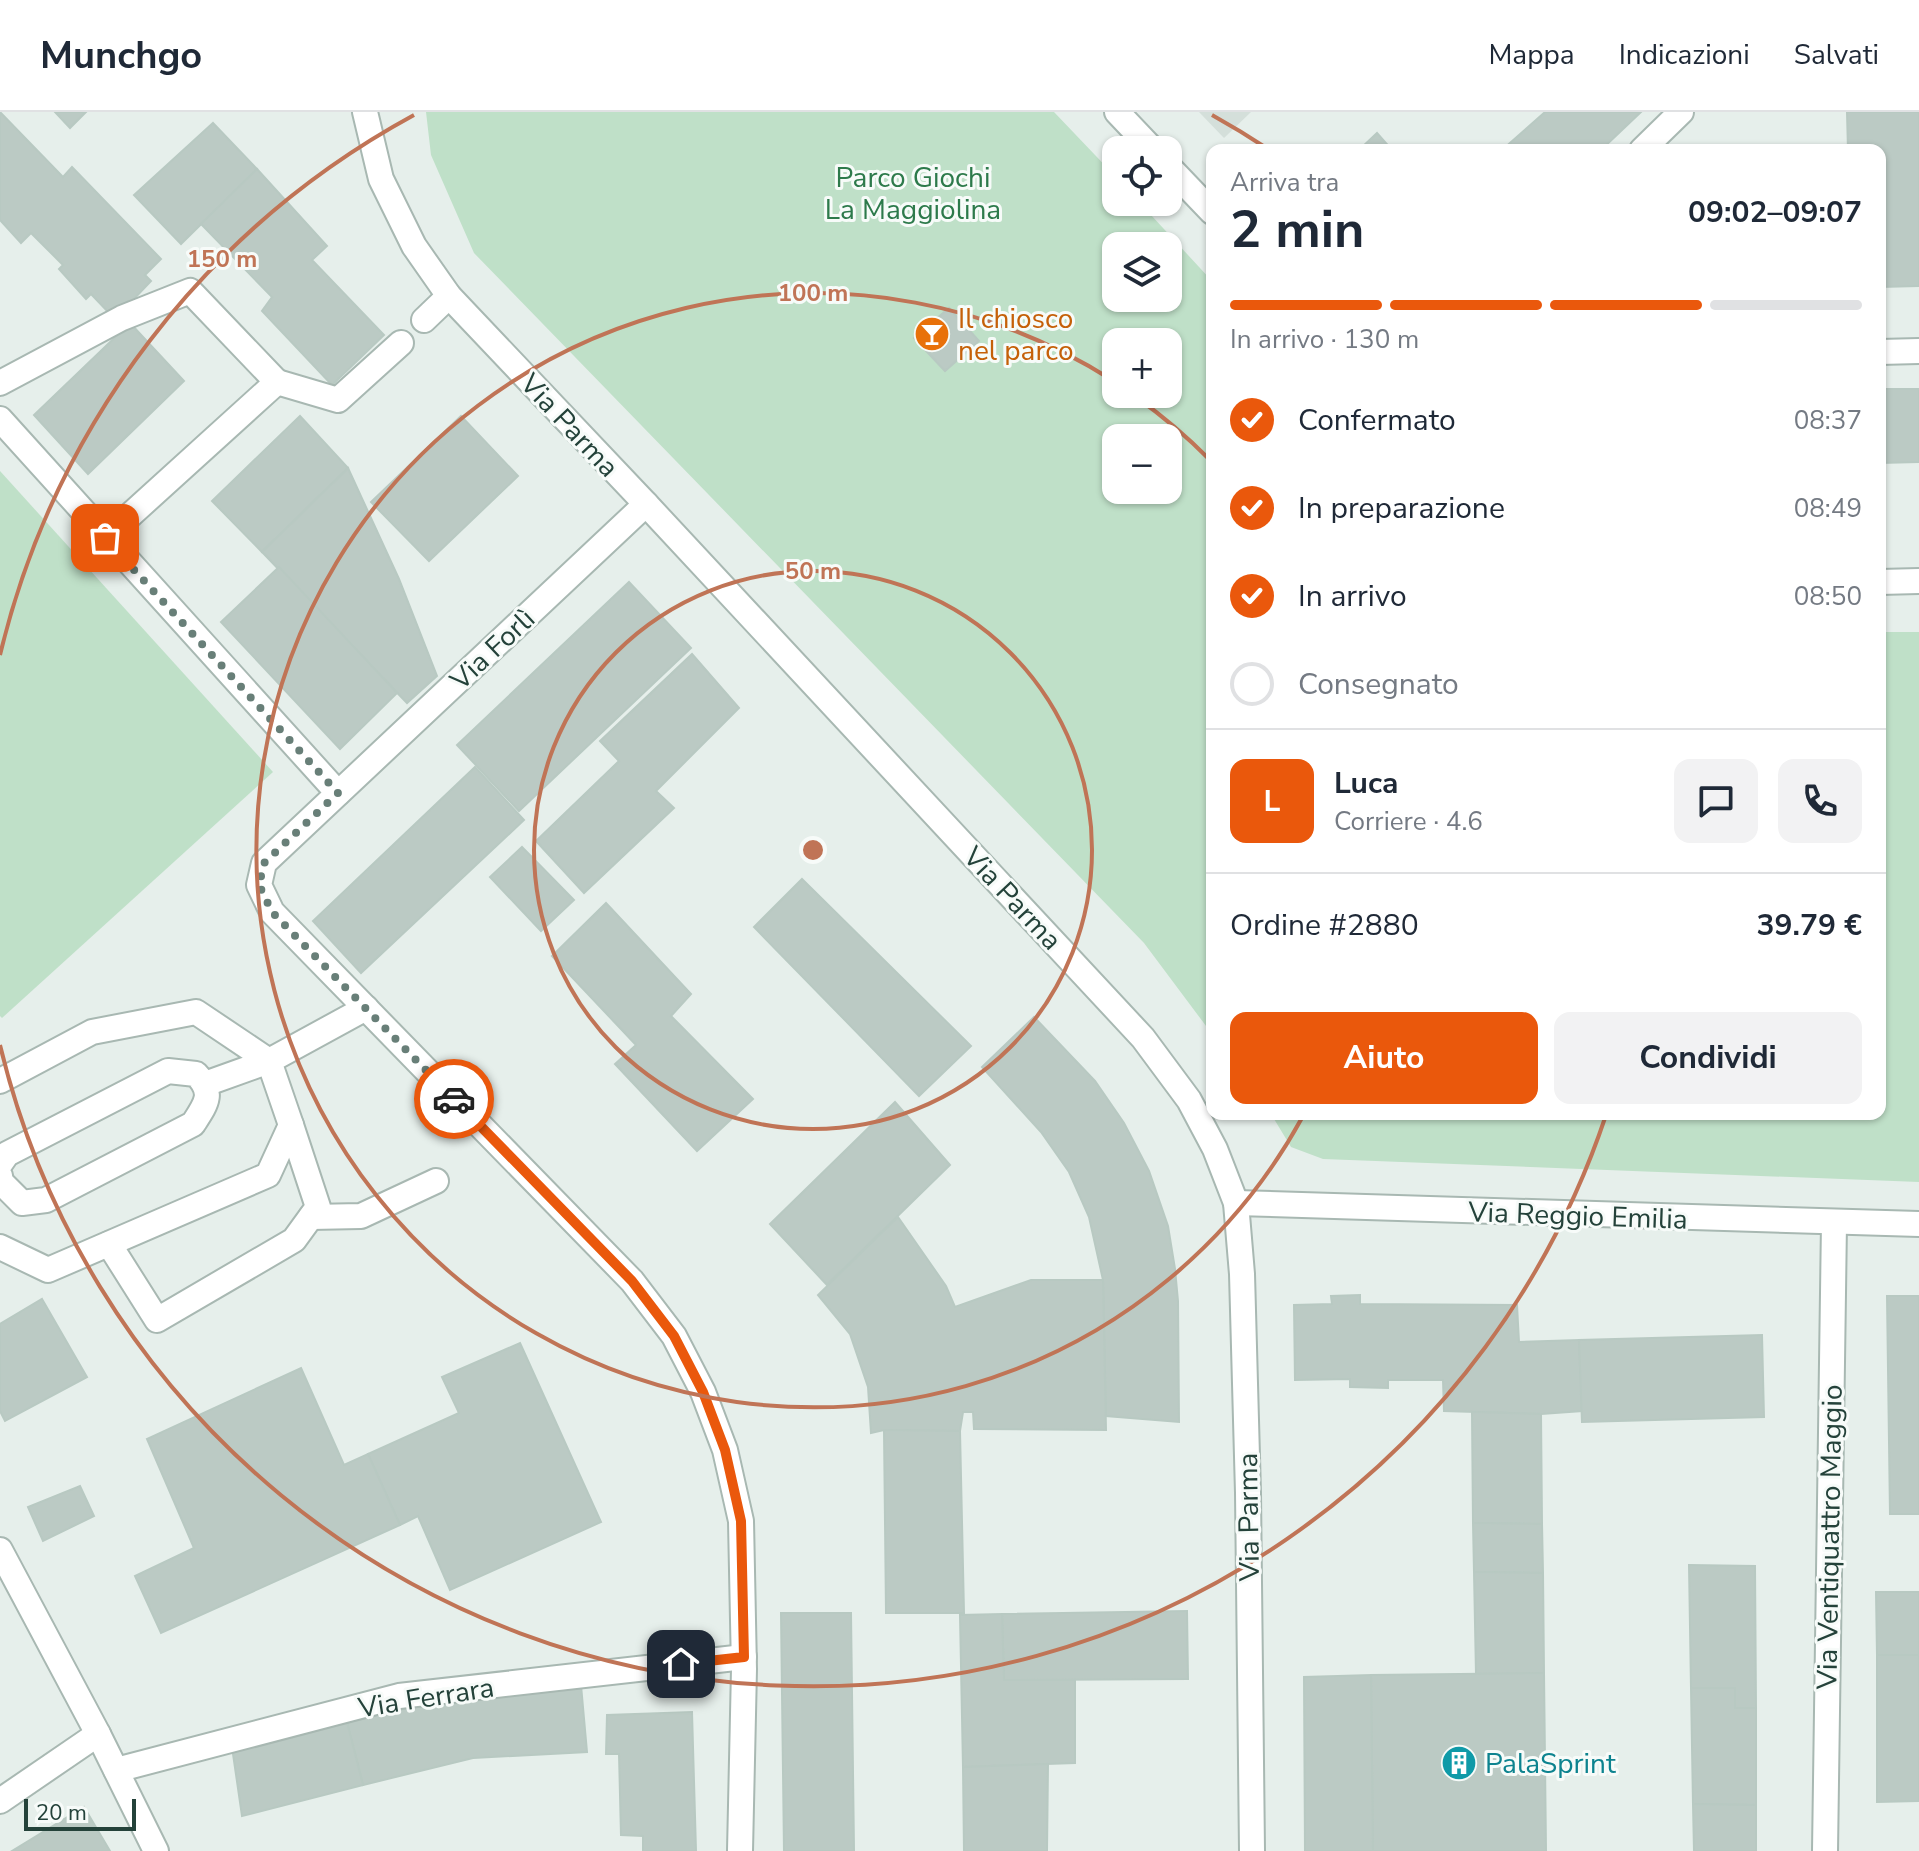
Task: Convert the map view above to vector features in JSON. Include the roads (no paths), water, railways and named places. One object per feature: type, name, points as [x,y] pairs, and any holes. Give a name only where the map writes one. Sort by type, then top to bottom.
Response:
[{"type":"street","name":"Via Parma","points":[[365,112],[381,179],[414,246],[449,296],[1143,1038],[1189,1100],[1215,1149],[1236,1203],[1242,1274],[1252,1851]]},
{"type":"street","points":[[1117,112],[1140,136]]},
{"type":"street","points":[[1648,144],[1681,112]]},
{"type":"street","points":[[1182,181],[1206,206]]},
{"type":"street","points":[[0,383],[122,318],[190,291],[277,382],[338,400],[401,343]]},
{"type":"street","points":[[424,320],[449,296]]},
{"type":"street","points":[[1886,352],[1919,351]]},
{"type":"street","points":[[105,538],[277,382]]},
{"type":"street","points":[[0,419],[338,793]]},
{"type":"street","name":"Via Forlì","points":[[646,504],[264,863],[259,885],[272,912],[632,1281],[674,1336],[703,1392],[725,1450],[741,1521],[744,1663]]},
{"type":"street","points":[[1886,582],[1919,581]]},
{"type":"street","points":[[205,1084],[269,1061],[366,1008]]},
{"type":"street","points":[[1,1079],[92,1032],[196,1012],[269,1061],[318,1207],[294,1240],[157,1320],[109,1244]]},
{"type":"street","points":[[168,1071],[196,1074],[205,1084],[207,1101],[193,1124],[46,1200],[22,1203],[0,1176],[7,1154],[168,1071]]},
{"type":"street","points":[[0,1247],[48,1270],[268,1175],[291,1125]]},
{"type":"street","points":[[311,1217],[361,1216],[436,1181]]},
{"type":"street","name":"Via Reggio Emilia","points":[[1236,1203],[1919,1224]]},
{"type":"street","name":"Via Ventiquattro Maggio","points":[[1825,1851],[1834,1223]]},
{"type":"street","points":[[0,1550],[156,1851]]},
{"type":"street","points":[[744,1663],[758,1751]]},
{"type":"street","points":[[740,1851],[744,1663]]},
{"type":"street","name":"Via Ferrara","points":[[116,1770],[399,1696],[744,1663]]},
{"type":"street","points":[[0,1801],[98,1734]]},
{"type":"place","name":"Il chiosco nel parco","points":[[932,334]]},
{"type":"place","name":"PalaSprint","points":[[1459,1763]]},
{"type":"park label","name":"Parco Giochi La Maggiolina","points":[[913,193]]}]
